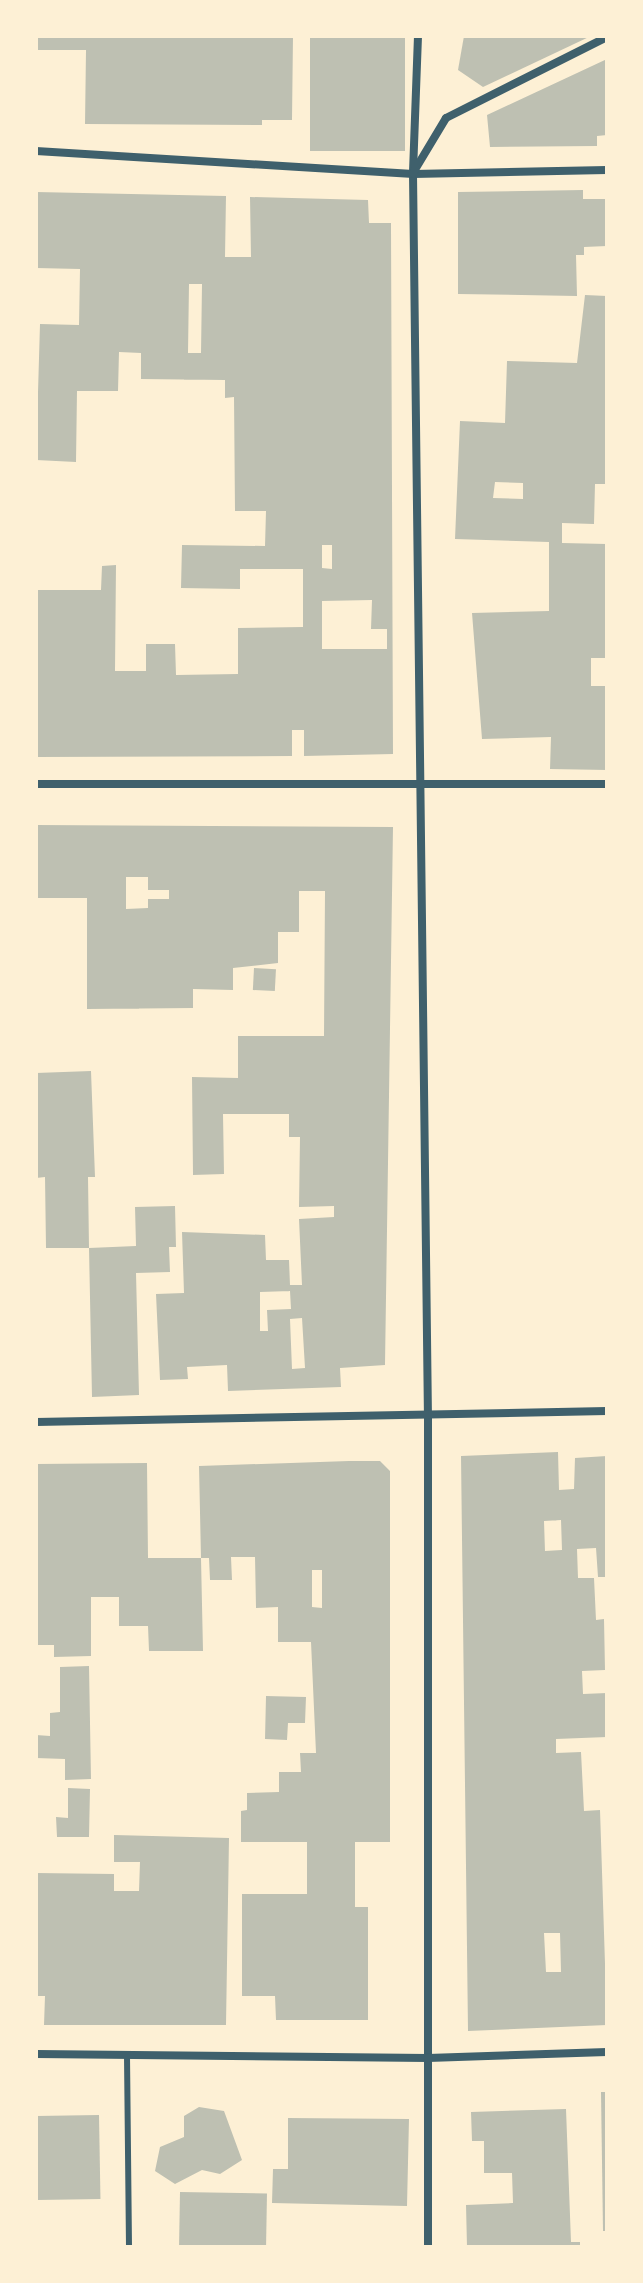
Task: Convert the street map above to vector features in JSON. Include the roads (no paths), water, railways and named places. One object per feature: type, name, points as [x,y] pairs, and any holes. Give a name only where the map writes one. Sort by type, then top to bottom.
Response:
[{"type":"street","points":[[418,36],[413,174],[428,1415],[428,2247]]},
{"type":"street","points":[[413,174],[446,118],[607,37]]},
{"type":"street","points":[[36,151],[413,174],[607,170]]},
{"type":"street","points":[[36,784],[607,784]]},
{"type":"street","points":[[36,1422],[607,1411]]},
{"type":"street","points":[[36,2054],[428,2058],[607,2052]]},
{"type":"lane","points":[[127,2056],[129,2247]]}]
